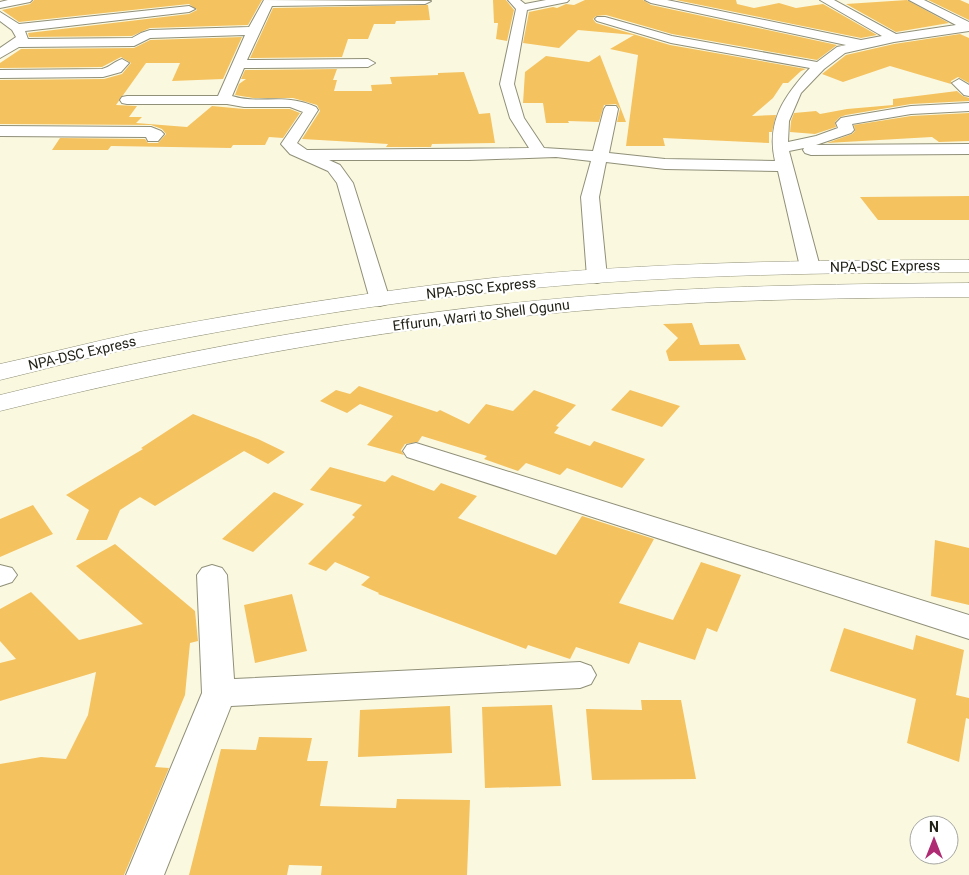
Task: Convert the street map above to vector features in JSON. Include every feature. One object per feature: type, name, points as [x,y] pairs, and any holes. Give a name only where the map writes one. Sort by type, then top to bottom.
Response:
[{"type":"main road","name":"NPA-DSC Express","points":[[0,372],[137,340],[292,312],[492,285],[675,271],[810,267],[969,266]]},
{"type":"main road","name":"Effurun, Warri to Shell Ogunu","points":[[0,403],[160,366],[266,346],[486,313],[573,304],[697,295],[761,292],[969,290]]},
{"type":"street","points":[[0,4],[26,0]]},
{"type":"street","points":[[539,152],[517,118],[507,84],[518,4],[563,0]]},
{"type":"street","points":[[651,0],[860,44]]},
{"type":"street","points":[[826,0],[894,38]]},
{"type":"street","points":[[810,267],[782,155],[782,121],[794,92],[819,66],[841,50],[860,44],[969,27],[915,0]]},
{"type":"street","points":[[226,100],[223,96],[253,31],[270,1],[425,1]]},
{"type":"street","points":[[0,54],[17,34],[189,9]]},
{"type":"street","points":[[0,15],[17,34]]},
{"type":"street","points":[[601,19],[671,39],[819,66]]},
{"type":"street","points":[[0,31],[17,34],[134,42],[150,34],[253,31]]},
{"type":"street","points":[[0,74],[103,73],[116,69],[122,63]]},
{"type":"street","points":[[238,64],[368,63]]},
{"type":"street","points":[[127,100],[286,102],[303,105],[311,110],[289,144],[296,151],[334,168],[345,183],[380,300]]},
{"type":"street","points":[[782,155],[846,130],[844,123],[846,121],[911,110],[969,107]]},
{"type":"street","points":[[597,277],[590,197],[611,109]]},
{"type":"street","points":[[0,131],[151,132],[156,134],[153,138]]},
{"type":"street","points":[[306,155],[460,155],[556,152],[665,164],[782,155],[969,150]]},
{"type":"street","points":[[416,451],[969,627]]},
{"type":"street","points":[[144,875],[219,693],[212,575]]},
{"type":"street","points":[[219,693],[580,675]]},
{"type":"building","points":[[34,0],[262,0],[248,25],[150,28],[132,36],[29,37],[28,33],[189,14],[197,10],[189,4],[19,22],[2,10],[30,4]]},
{"type":"building","points":[[493,0],[506,0],[514,10],[507,41],[496,39],[498,23],[494,23]]},
{"type":"building","points":[[585,0],[643,0],[651,5],[837,45],[817,60],[672,34],[606,15],[596,16],[593,19],[596,23],[670,45],[806,69],[788,83],[783,83],[773,98],[752,116],[776,115],[772,132],[769,132],[769,143],[663,138],[665,146],[626,146],[638,55],[610,49],[634,35],[578,30],[559,48],[523,43],[529,12],[553,7],[557,8],[566,4],[574,5]]},
{"type":"building","points":[[676,0],[736,0],[737,4],[754,8],[779,3],[796,8],[823,4],[877,35],[861,38]]},
{"type":"building","points":[[907,0],[949,23],[896,32],[846,4]]},
{"type":"building","points":[[928,0],[960,0],[969,4],[969,20]]},
{"type":"building","points":[[428,5],[430,20],[374,24],[368,39],[348,39],[342,57],[250,58],[273,8]]},
{"type":"building","points":[[960,34],[969,38],[969,83],[958,77],[951,81],[951,84],[890,66],[843,82],[822,74],[846,55],[894,44]]},
{"type":"building","points":[[242,37],[223,79],[172,81],[180,63],[146,63],[116,105],[137,106],[129,117],[142,117],[136,123],[187,127],[212,106],[244,109],[290,109],[300,113],[283,138],[269,137],[265,145],[233,145],[231,148],[111,146],[108,150],[52,150],[60,138],[145,139],[148,143],[158,143],[166,134],[162,129],[151,125],[0,124],[0,80],[104,79],[122,74],[131,63],[121,57],[102,67],[0,68],[0,63],[21,49],[134,48],[150,40]]},
{"type":"building","points":[[600,55],[626,122],[617,122],[620,109],[616,104],[604,105],[599,122],[568,121],[569,123],[546,123],[543,103],[523,103],[525,72],[546,56],[589,62]]},
{"type":"building","points":[[337,69],[333,80],[337,80],[334,91],[372,91],[371,85],[392,84],[390,77],[464,72],[479,114],[490,113],[495,143],[432,144],[431,147],[386,147],[388,144],[302,139],[320,111],[317,105],[293,98],[253,98],[235,95],[239,84],[246,79],[241,79],[245,70]]},
{"type":"building","points":[[957,91],[969,98],[969,101],[911,104],[846,115],[840,117],[835,122],[836,127],[815,134],[790,132],[794,113],[816,111],[820,114],[847,109],[893,105],[893,99]]},
{"type":"building","points":[[969,113],[969,141],[939,142],[932,137],[827,143],[852,134],[855,131],[854,125],[911,116]]},
{"type":"building","points":[[969,196],[969,220],[878,220],[860,197]]},
{"type":"building","points":[[692,323],[700,345],[739,344],[746,360],[669,361],[666,351],[678,338],[663,324]]},
{"type":"building","points":[[359,386],[437,412],[440,410],[469,424],[486,404],[513,411],[534,390],[576,405],[556,426],[559,427],[554,433],[590,446],[594,441],[645,459],[622,488],[567,468],[560,475],[526,463],[518,471],[484,459],[487,456],[422,436],[418,442],[405,444],[401,450],[404,455],[367,445],[393,416],[360,404],[347,413],[320,401],[336,390],[350,394]]},
{"type":"building","points":[[630,390],[680,406],[662,427],[611,410]]},
{"type":"building","points":[[193,414],[258,439],[285,452],[268,464],[244,451],[155,506],[140,497],[120,510],[107,540],[76,540],[89,510],[66,495],[143,449],[141,448]]},
{"type":"building","points":[[330,467],[385,482],[392,475],[434,491],[441,483],[477,496],[458,518],[556,555],[582,516],[654,539],[619,603],[673,620],[701,562],[741,575],[717,632],[707,628],[695,660],[639,642],[629,664],[576,647],[570,659],[528,645],[526,649],[378,594],[361,585],[370,577],[335,562],[326,571],[308,564],[355,517],[352,515],[362,505],[310,490]]},
{"type":"building","points":[[274,492],[304,504],[253,552],[222,539]]},
{"type":"building","points":[[33,505],[53,534],[0,557],[0,519]]},
{"type":"building","points":[[935,540],[969,548],[969,605],[931,596]]},
{"type":"building","points":[[115,544],[195,611],[198,641],[190,643],[185,695],[155,767],[169,768],[124,875],[0,875],[0,764],[41,757],[66,759],[88,715],[96,672],[0,701],[0,663],[16,659],[0,641],[0,609],[31,592],[79,640],[143,624],[76,566]]},
{"type":"building","points":[[292,594],[307,651],[255,663],[244,605]]},
{"type":"building","points":[[844,628],[913,650],[916,635],[964,650],[956,695],[969,698],[969,719],[966,718],[959,762],[907,743],[916,699],[830,671]]},
{"type":"building","points":[[641,700],[681,700],[696,779],[592,780],[586,709],[642,710]]},
{"type":"building","points":[[552,705],[561,786],[485,788],[482,707]]},
{"type":"building","points":[[450,706],[452,753],[358,757],[360,710]]},
{"type":"building","points":[[259,737],[312,738],[307,761],[328,761],[320,806],[396,808],[397,799],[470,800],[467,875],[321,875],[322,866],[289,865],[287,875],[189,875],[221,749],[256,750]]}]
